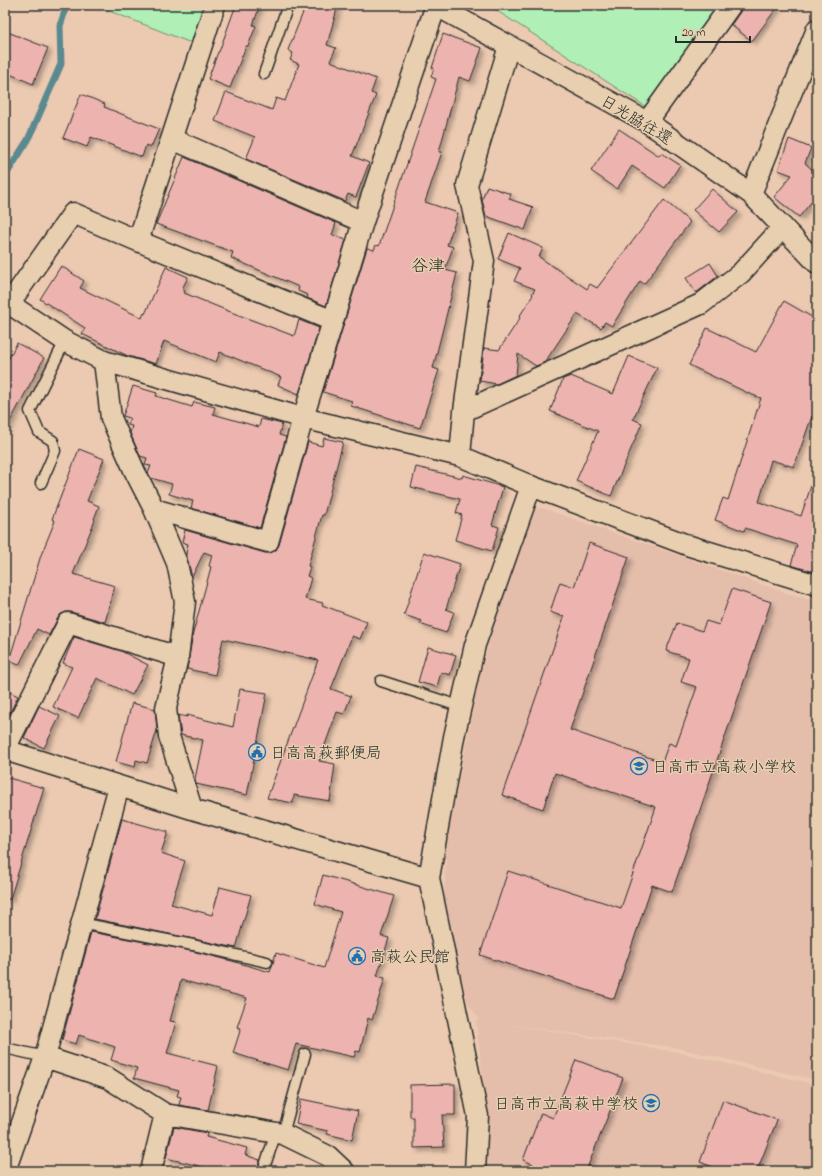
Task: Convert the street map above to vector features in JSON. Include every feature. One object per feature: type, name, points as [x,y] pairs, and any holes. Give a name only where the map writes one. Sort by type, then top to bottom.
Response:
[{"type":"street","points":[[138,241],[215,5]]},
{"type":"street","points":[[154,509],[268,542],[363,222],[435,5]]},
{"type":"street","name":"日光脇往還","points":[[435,5],[647,122],[751,194],[816,259]]},
{"type":"street","points":[[647,122],[731,5]]},
{"type":"street","points":[[751,194],[817,29]]},
{"type":"street","points":[[460,456],[464,411],[484,261],[467,185],[509,46]]},
{"type":"street","points":[[172,140],[363,222]]},
{"type":"street","points":[[333,321],[73,213],[7,303],[65,341],[104,361],[304,418],[460,456],[531,486],[690,546],[817,585]]},
{"type":"street","points":[[464,411],[701,304],[741,273],[783,227]]},
{"type":"street","points":[[104,361],[111,418],[135,472],[154,509],[177,563],[185,602],[178,657],[166,708],[169,736],[192,809]]},
{"type":"street","points":[[475,1171],[478,1116],[429,878],[454,737],[475,645],[531,486]]},
{"type":"street","points":[[178,657],[68,623],[5,750],[192,809],[429,878]]},
{"type":"street","points":[[5,1171],[45,1057],[80,923],[119,786]]},
{"type":"street","points":[[45,1057],[108,1078],[164,1114],[280,1133],[326,1164],[344,1171]]},
{"type":"street","points":[[151,1171],[164,1114]]},
{"type":"lane","points":[[264,74],[288,5]]},
{"type":"lane","points":[[41,483],[55,451],[53,441],[39,432],[30,411],[65,341]]},
{"type":"lane","points":[[381,681],[462,707]]},
{"type":"lane","points":[[80,923],[194,945],[268,962]]},
{"type":"lane","points":[[5,1048],[45,1057]]},
{"type":"lane","points":[[263,1171],[280,1133],[305,1054]]},
{"type":"shaded area","name":"日高市立高萩小学校","points":[[542,508],[786,593],[817,602],[817,1080],[677,1048],[499,1023],[677,1052],[817,1085],[817,1171],[485,1171],[488,1120],[476,1020],[480,1020],[468,1004],[444,903],[447,841],[477,690],[508,570],[533,509]]},
{"type":"green space","points":[[94,5],[207,5],[194,44]]},
{"type":"green space","points":[[488,5],[719,5],[646,107]]},
{"type":"building","points":[[236,5],[260,5],[253,25],[256,26],[248,46],[246,46],[230,88],[208,79]]},
{"type":"building","points":[[306,5],[338,5],[327,45],[336,48],[330,61],[376,79],[371,93],[376,95],[352,156],[369,163],[356,197],[348,194],[345,201],[246,159],[255,137],[215,121],[226,92],[272,110],[276,98],[285,101],[299,64],[290,60],[293,53],[288,50]]},
{"type":"building","points":[[742,5],[779,5],[752,41],[731,25],[740,12]]},
{"type":"building","points":[[5,31],[48,48],[33,84],[5,72]]},
{"type":"building","points":[[443,34],[482,48],[470,81],[459,77],[439,152],[442,152],[425,202],[458,213],[447,245],[453,247],[445,270],[457,273],[433,368],[439,370],[420,428],[351,406],[352,401],[323,392],[367,248],[374,250],[376,245],[379,246],[436,79],[431,77],[434,68],[432,68]]},
{"type":"building","points":[[81,94],[105,104],[104,107],[159,129],[151,147],[146,145],[142,157],[91,137],[87,147],[63,138]]},
{"type":"building","points":[[619,129],[659,156],[661,153],[680,165],[665,188],[632,166],[617,189],[591,171]]},
{"type":"building","points":[[789,139],[811,148],[805,163],[817,174],[817,195],[799,217],[774,197],[792,175],[778,170]]},
{"type":"building","points":[[184,157],[336,223],[332,235],[346,240],[326,306],[307,298],[308,295],[298,291],[299,287],[231,258],[233,252],[156,224]]},
{"type":"building","points":[[487,186],[511,194],[509,199],[533,207],[525,230],[486,216],[482,200]]},
{"type":"building","points":[[712,189],[738,212],[719,232],[693,210]]},
{"type":"building","points":[[664,200],[690,222],[644,284],[640,281],[612,326],[605,322],[601,328],[577,314],[545,362],[536,366],[518,354],[516,375],[497,384],[480,381],[484,348],[499,350],[520,318],[519,317],[533,295],[532,294],[535,289],[514,281],[520,268],[498,259],[509,233],[543,248],[539,257],[587,289],[590,284],[597,288]]},
{"type":"building","points":[[710,263],[718,276],[696,293],[686,278]]},
{"type":"building","points":[[61,266],[84,281],[80,288],[142,318],[166,267],[188,277],[182,289],[185,291],[184,293],[228,311],[294,336],[299,320],[319,328],[299,394],[278,385],[281,377],[220,352],[216,362],[164,341],[156,364],[128,356],[82,334],[85,328],[40,299]]},
{"type":"building","points":[[784,301],[817,320],[817,417],[812,416],[794,467],[771,460],[759,502],[801,516],[813,480],[817,481],[817,573],[791,565],[797,545],[745,528],[744,531],[715,520],[723,498],[728,500],[761,398],[689,365],[707,328],[756,352]]},
{"type":"building","points":[[17,343],[44,358],[5,431],[5,365]]},
{"type":"building","points":[[629,356],[657,368],[633,419],[642,423],[611,496],[576,481],[598,431],[550,411],[563,379],[571,376],[613,394]]},
{"type":"building","points":[[133,386],[157,393],[156,396],[192,407],[194,402],[215,407],[213,414],[259,427],[261,419],[282,424],[279,435],[286,437],[260,528],[191,508],[193,501],[169,494],[172,484],[151,478],[148,473],[151,466],[145,465],[147,458],[140,456],[130,433],[132,426],[128,425],[130,418],[123,416]]},
{"type":"building","points":[[324,438],[343,442],[324,515],[322,515],[308,566],[310,567],[307,576],[311,578],[305,599],[323,603],[322,605],[367,622],[360,639],[352,636],[331,689],[351,696],[344,714],[337,712],[319,761],[335,764],[330,801],[294,795],[293,803],[267,798],[318,660],[223,639],[215,675],[187,669],[193,633],[211,567],[209,566],[212,555],[204,552],[192,577],[186,554],[188,544],[182,542],[185,530],[265,553],[270,553],[276,550],[279,545],[308,442],[322,446]]},
{"type":"building","points":[[79,449],[104,459],[87,501],[99,506],[94,519],[95,520],[73,574],[115,586],[105,622],[71,612],[61,614],[49,635],[37,629],[19,665],[9,661],[41,555],[55,521],[52,519]]},
{"type":"building","points":[[416,467],[462,478],[463,475],[503,487],[492,525],[499,527],[492,551],[455,540],[462,515],[456,513],[460,499],[411,487]]},
{"type":"building","points":[[589,543],[629,557],[570,730],[662,762],[669,743],[676,746],[697,687],[681,682],[689,658],[666,651],[677,623],[702,631],[706,621],[719,625],[732,589],[771,602],[672,892],[652,885],[614,999],[480,955],[508,871],[621,908],[656,807],[555,773],[543,809],[502,795],[564,617],[550,612],[560,582],[574,587]]},
{"type":"building","points":[[424,552],[460,564],[446,609],[454,612],[446,633],[420,624],[422,621],[404,615]]},
{"type":"building","points":[[74,637],[121,651],[148,665],[132,695],[97,678],[78,718],[53,707],[72,667],[63,663]]},
{"type":"building","points":[[428,647],[456,655],[450,675],[441,672],[437,687],[418,682]]},
{"type":"building","points":[[240,689],[267,693],[247,795],[196,784],[195,779],[203,740],[181,735],[178,715],[187,717],[187,715],[233,727]]},
{"type":"building","points":[[5,690],[18,696],[5,723]]},
{"type":"building","points":[[132,703],[155,709],[157,730],[147,763],[136,760],[135,767],[116,762]]},
{"type":"building","points":[[39,706],[60,716],[44,748],[24,738]]},
{"type":"building","points":[[5,777],[44,788],[10,899],[5,899]]},
{"type":"building","points":[[122,819],[168,832],[161,853],[185,861],[171,904],[212,915],[220,887],[251,895],[236,948],[95,919]]},
{"type":"building","points":[[323,875],[394,896],[381,936],[389,938],[377,976],[385,978],[372,1020],[368,1018],[360,1052],[356,1051],[354,1057],[296,1044],[288,1070],[233,1053],[241,1028],[237,1027],[247,998],[181,980],[170,1021],[176,1022],[167,1053],[218,1066],[208,1110],[179,1105],[181,1097],[177,1096],[179,1090],[134,1078],[137,1068],[111,1060],[115,1047],[79,1035],[76,1044],[62,1040],[91,932],[192,951],[270,972],[276,953],[324,968],[341,912],[315,904]]},
{"type":"building","points":[[576,1060],[623,1078],[586,1171],[530,1171],[533,1164],[523,1160],[541,1113],[553,1118]]},
{"type":"building","points":[[455,1084],[455,1115],[442,1115],[444,1147],[414,1148],[414,1117],[410,1117],[410,1085]]},
{"type":"building","points":[[301,1099],[358,1111],[352,1140],[327,1134],[328,1131],[296,1124]]},
{"type":"building","points":[[723,1100],[777,1120],[757,1171],[712,1171],[713,1167],[700,1162]]},
{"type":"building","points":[[174,1127],[207,1133],[206,1137],[247,1148],[245,1155],[260,1160],[257,1171],[220,1171],[166,1158]]},
{"type":"waterway","points":[[5,176],[28,140],[61,64],[60,26],[67,5]]},
{"type":"place","name":"日高高萩郵便局","points":[[257,752]]},
{"type":"place","name":"日高市立高萩小学校","points":[[639,766]]},
{"type":"place","name":"高萩公民館","points":[[357,956]]},
{"type":"place","name":"日高市立高萩中学校","points":[[651,1103]]},
{"type":"district","name":"谷津","points":[[428,265]]}]
